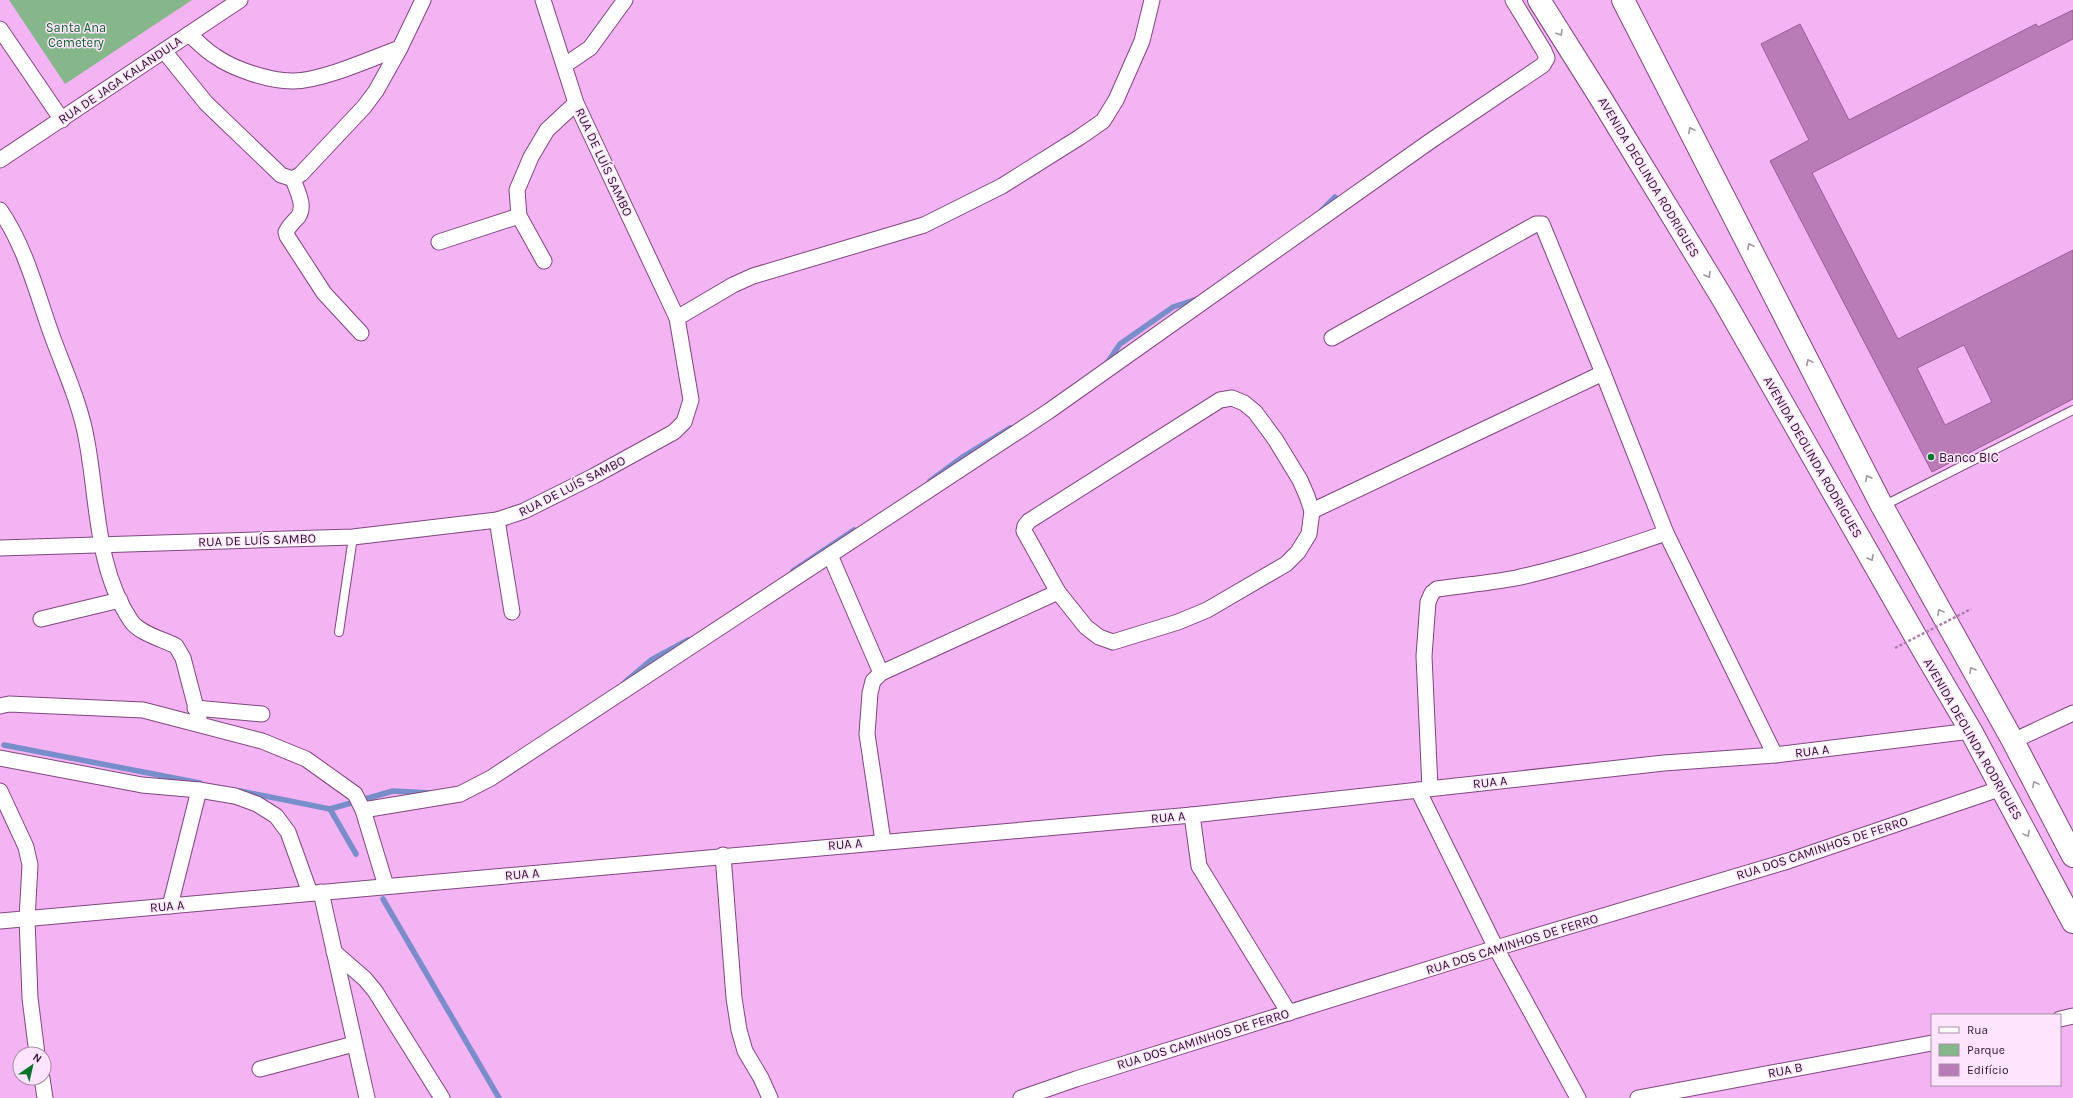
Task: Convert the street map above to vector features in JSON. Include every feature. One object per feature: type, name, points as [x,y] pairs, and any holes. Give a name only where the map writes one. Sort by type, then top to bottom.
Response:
[{"type":"highway","name":"AVENIDA DEOLINDA RODRIGUES","points":[[1539,0],[1723,299],[1925,654],[1971,730],[2073,922]]},
{"type":"highway","points":[[1623,0],[1882,506],[2013,741],[2073,856]]},
{"type":"street","name":"RUA DE JAGA KALANDULA","points":[[0,160],[240,0]]},
{"type":"street","points":[[293,179],[301,174],[364,107],[376,90],[400,48],[423,0]]},
{"type":"street","name":"RUA DE LUÍS SAMBO","points":[[0,548],[353,537],[498,520],[524,511],[594,476],[674,432],[684,422],[690,400],[677,318],[576,103],[543,0]]},
{"type":"street","points":[[565,65],[590,48],[625,0]]},
{"type":"street","points":[[677,318],[733,285],[754,276],[924,225],[1002,186],[1080,137],[1103,121],[1116,100],[1142,42],[1152,0]]},
{"type":"street","points":[[363,810],[460,794],[491,778],[1049,411],[1429,142],[1543,65],[1547,58],[1544,51],[1513,0]]},
{"type":"street","points":[[0,29],[62,120]]},
{"type":"street","points":[[189,34],[215,56],[240,68],[268,78],[293,81],[311,79],[400,48]]},
{"type":"street","points":[[164,51],[206,102],[281,175],[293,179]]},
{"type":"street","points":[[544,261],[519,216],[517,190],[532,157],[547,130],[576,103]]},
{"type":"street","points":[[293,179],[302,205],[301,212],[288,226],[286,232],[287,236],[324,293],[361,333]]},
{"type":"street","points":[[0,210],[12,228],[23,250],[74,392],[87,441],[102,545],[116,592],[132,622],[137,627],[176,646],[178,649],[183,658],[200,723]]},
{"type":"street","points":[[439,242],[519,216]]},
{"type":"street","points":[[1332,338],[1540,222],[1543,225],[1603,373],[1666,533],[1775,755]]},
{"type":"street","points":[[1312,511],[1603,373]]},
{"type":"street","points":[[1232,398],[1244,403],[1255,412],[1275,439],[1300,480],[1312,511],[1309,534],[1298,552],[1286,564],[1207,610],[1170,624],[1113,642],[1099,637],[1086,626],[1058,592],[1024,530],[1029,521],[1220,400],[1232,398]]},
{"type":"street","points":[[498,520],[512,612]]},
{"type":"street","points":[[1578,1098],[1496,948],[1424,789],[1424,656],[1428,602],[1432,593],[1437,589],[1515,578],[1545,571],[1589,560],[1666,533]]},
{"type":"street","points":[[830,555],[881,673]]},
{"type":"street","points":[[883,841],[867,734],[870,693],[873,681],[881,673],[1058,592]]},
{"type":"street","points":[[41,619],[120,600]]},
{"type":"street","points":[[0,706],[9,704],[95,709],[128,708],[143,710],[200,723],[262,741],[306,759],[355,794],[363,810],[386,886]]},
{"type":"street","points":[[195,708],[262,714]]},
{"type":"street","points":[[2013,741],[2073,713]]},
{"type":"street","name":"RUA A","points":[[0,922],[723,855],[1192,815],[1664,763],[1775,755],[1971,730]]},
{"type":"street","points":[[0,758],[142,785],[199,790],[235,796],[257,804],[276,816],[288,832],[322,892],[367,1098]]},
{"type":"street","name":"RUA DOS CAMINHOS DE FERRO","points":[[1021,1098],[1076,1079],[1496,948],[1788,861],[2002,788]]},
{"type":"street","points":[[170,906],[199,790]]},
{"type":"street","points":[[0,791],[26,847],[30,865],[27,919],[30,998],[36,1046]]},
{"type":"street","points":[[1192,815],[1199,866],[1289,1012]]},
{"type":"street","points":[[723,855],[734,998],[739,1030],[744,1050],[761,1078],[770,1098]]},
{"type":"street","points":[[334,952],[365,979],[375,991],[442,1098]]},
{"type":"street","points":[[2061,1019],[2073,1016]]},
{"type":"street","name":"RUA B","points":[[1638,1098],[1931,1043]]},
{"type":"street","points":[[260,1069],[354,1044]]},
{"type":"street","points":[[44,1086],[46,1098]]},
{"type":"lane","points":[[1882,506],[2073,410]]},
{"type":"lane","points":[[339,632],[353,537]]},
{"type":"path","points":[[1895,648],[1971,609]]},
{"type":"green space","name":"Santa Ana Cemetery","points":[[9,0],[192,0],[65,84]]},
{"type":"building","points":[[2073,10],[2073,39],[1812,173],[1898,339],[2073,250],[2073,399],[1932,472],[1770,161],[1809,140],[1761,44],[1800,24],[1849,120],[2036,24],[2038,27]],"holes":[[[1964,345],[1992,402],[1945,425],[1917,368]]]},
{"type":"waterway","points":[[1321,211],[1335,197]]},
{"type":"waterway","points":[[1107,363],[1120,344],[1173,307],[1197,299]]},
{"type":"waterway","points":[[930,481],[964,456],[1010,428]]},
{"type":"waterway","points":[[793,571],[854,530]]},
{"type":"waterway","points":[[625,682],[651,660],[688,640]]},
{"type":"waterway","points":[[4,745],[200,783]]},
{"type":"waterway","points":[[240,791],[330,809],[393,791],[431,793]]},
{"type":"waterway","points":[[330,809],[356,854]]},
{"type":"waterway","points":[[383,899],[499,1098]]},
{"type":"place","name":"Banco BIC","points":[[1931,457]]}]
